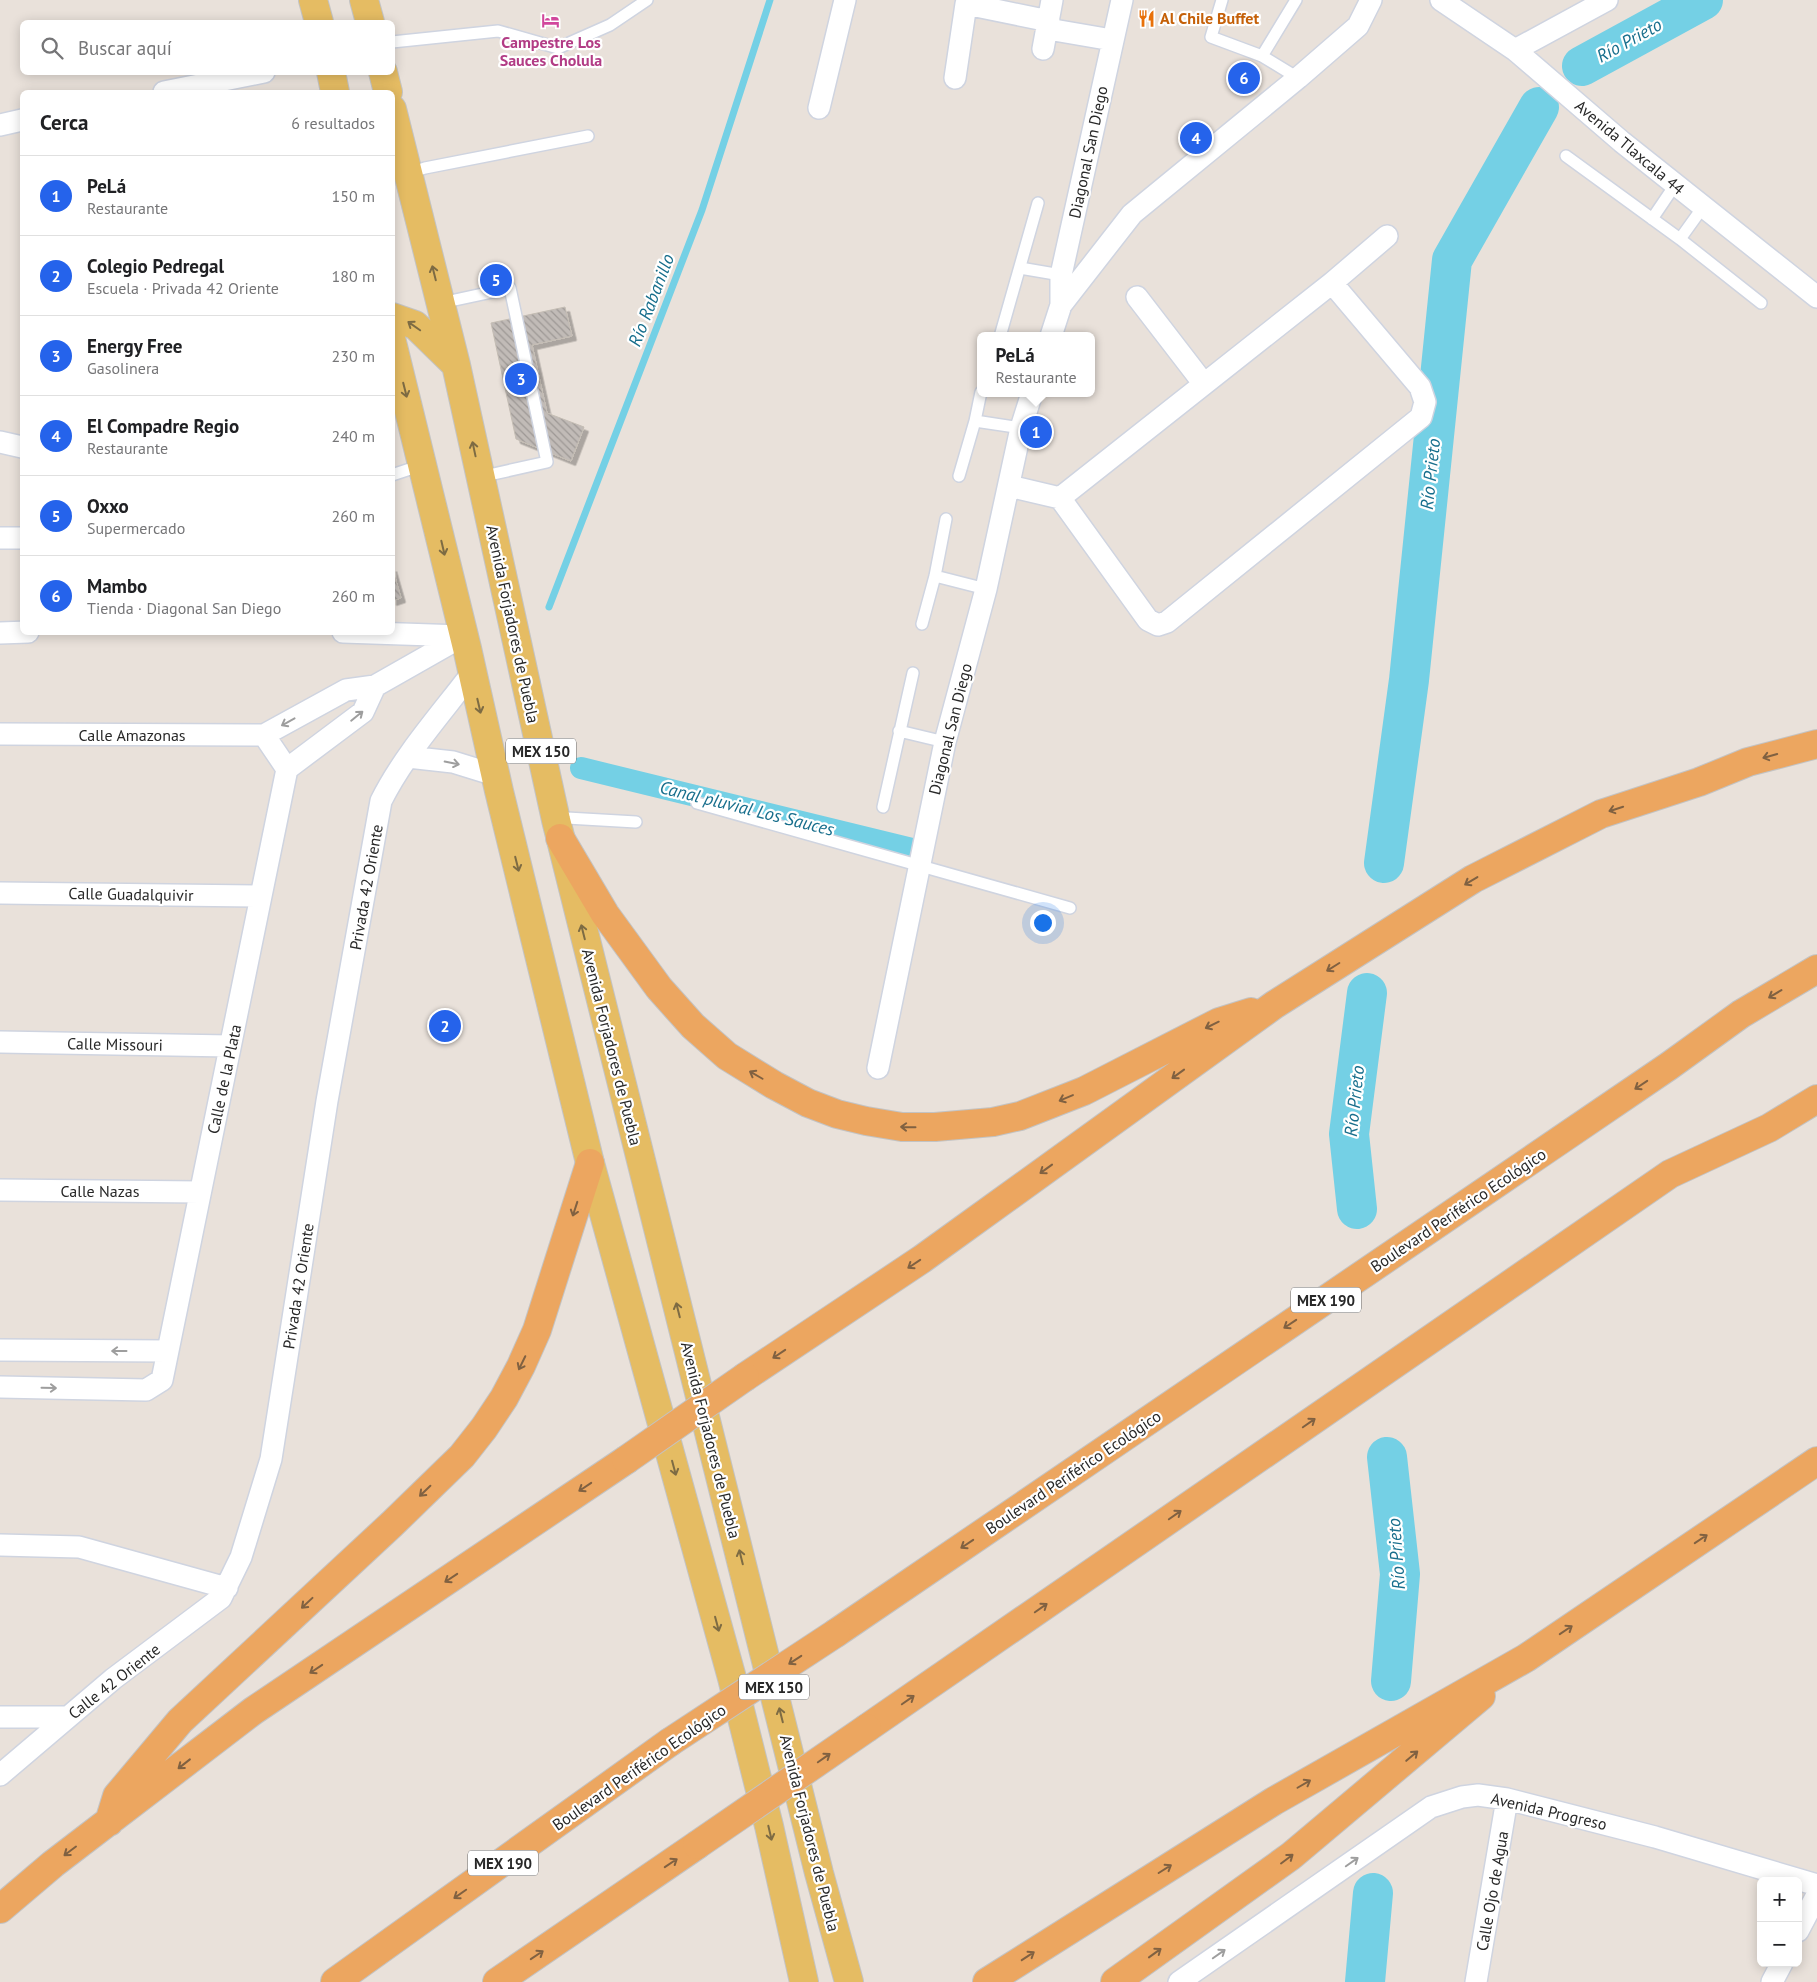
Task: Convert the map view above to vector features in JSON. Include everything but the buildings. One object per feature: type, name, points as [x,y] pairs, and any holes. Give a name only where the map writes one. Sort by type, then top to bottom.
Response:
[{"type":"highway","points":[[0,1909],[53,1864],[253,1711],[626,1460],[745,1376],[922,1259],[1274,1005],[1473,879],[1601,814],[1698,782],[1748,762],[1817,744]]},
{"type":"highway","points":[[558,829],[605,914],[659,988],[693,1026],[727,1056],[774,1085],[808,1103],[837,1114],[902,1127],[935,1127],[994,1122],[1020,1116],[1084,1091],[1218,1022],[1274,1005]]},
{"type":"highway","name":"Boulevard Periférico Ecológico","points":[[335,1982],[670,1742],[836,1633],[1669,1066],[1741,1014],[1817,969]]},
{"type":"highway","points":[[497,1982],[1670,1174],[1768,1128],[1817,1099]]},
{"type":"highway","points":[[109,1822],[117,1796],[180,1721],[392,1524],[462,1456],[484,1428],[504,1398],[533,1339],[550,1292],[560,1254],[590,1163]]},
{"type":"highway","points":[[987,1982],[1274,1802],[1526,1658],[1817,1461]]},
{"type":"highway","points":[[1115,1982],[1291,1856],[1526,1658]]},
{"type":"main road","points":[[313,0],[318,20]]},
{"type":"main road","points":[[364,0],[369,20]]},
{"type":"main road","points":[[332,75],[335,90]]},
{"type":"main road","points":[[384,75],[388,90]]},
{"type":"main road","name":"Avenida Forjadores de Puebla","points":[[395,119],[410,173],[456,365],[558,829],[819,1873],[849,1982]]},
{"type":"main road","points":[[395,318],[415,325],[456,365]]},
{"type":"main road","name":"MEX 150","points":[[395,353],[424,464],[495,775],[590,1163],[732,1678],[804,1982]]},
{"type":"street","points":[[819,108],[845,0]]},
{"type":"street","points":[[1047,33],[1052,0]]},
{"type":"street","name":"Diagonal San Diego","points":[[1052,332],[1061,304],[1061,275],[1122,0]]},
{"type":"street","name":"Diagonal San Diego","points":[[1061,304],[1132,214],[1298,78],[1358,26],[1371,0]]},
{"type":"street","name":"Avenida Tlaxcala 44","points":[[1441,0],[1515,50],[1622,142],[1817,297]]},
{"type":"street","points":[[1515,50],[1607,0]]},
{"type":"street","points":[[955,78],[966,4],[1047,33],[1112,40]]},
{"type":"street","points":[[174,90],[249,75]]},
{"type":"street","points":[[0,125],[20,120]]},
{"type":"street","points":[[1060,498],[1332,283],[1388,236]]},
{"type":"street","points":[[1009,486],[1060,498],[1148,620],[1158,625],[1168,622],[1421,417],[1426,402],[1420,387],[1332,283]]},
{"type":"street","points":[[1137,297],[1204,384]]},
{"type":"street","name":"Diagonal San Diego","points":[[878,1068],[945,742],[986,590],[1021,428],[1031,397]]},
{"type":"street","points":[[0,442],[20,447]]},
{"type":"street","points":[[0,538],[20,538]]},
{"type":"street","points":[[0,633],[20,632]]},
{"type":"street","points":[[395,634],[464,636]]},
{"type":"street","points":[[375,686],[363,712],[287,769],[264,735],[346,690],[375,686],[464,636]]},
{"type":"street","name":"Privada 42 Oriente","points":[[227,1588],[241,1557],[271,1459],[327,1101],[381,801],[390,782],[472,673]]},
{"type":"street","name":"Calle Amazonas","points":[[0,734],[264,735]]},
{"type":"street","points":[[408,757],[453,762],[495,775]]},
{"type":"street","name":"Calle de la Plata","points":[[0,1387],[146,1390],[156,1386],[162,1380],[287,769]]},
{"type":"street","name":"Calle Guadalquivir","points":[[0,893],[261,896]]},
{"type":"street","name":"Calle Missouri","points":[[0,1042],[230,1046]]},
{"type":"street","name":"Calle Nazas","points":[[0,1190],[200,1192]]},
{"type":"street","points":[[0,1350],[168,1351]]},
{"type":"street","points":[[0,1545],[79,1547],[227,1588]]},
{"type":"street","name":"Calle 42 Oriente","points":[[0,1774],[113,1679],[221,1598],[227,1588]]},
{"type":"street","points":[[0,1717],[68,1717]]},
{"type":"street","name":"Avenida Progreso","points":[[1179,1982],[1431,1807],[1446,1801],[1470,1796],[1478,1795],[1507,1799],[1655,1837],[1817,1886]]},
{"type":"street","name":"Calle Ojo de Agua","points":[[1476,1982],[1507,1799]]},
{"type":"street","points":[[1802,1923],[1817,1895]]},
{"type":"street","points":[[1772,1982],[1780,1967]]},
{"type":"lane","points":[[395,42],[498,31],[558,48],[610,25],[647,0]]},
{"type":"lane","points":[[1222,0],[1210,36],[1262,56],[1298,78]]},
{"type":"lane","points":[[1262,56],[1296,0]]},
{"type":"lane","points":[[410,173],[425,168],[588,136]]},
{"type":"lane","points":[[1566,156],[1680,239],[1761,303]]},
{"type":"lane","points":[[1652,219],[1676,185]]},
{"type":"lane","points":[[1001,332],[1038,203]]},
{"type":"lane","points":[[1680,239],[1703,207]]},
{"type":"lane","points":[[1020,268],[1061,275]]},
{"type":"lane","points":[[441,303],[510,288],[547,462],[480,476]]},
{"type":"lane","points":[[959,476],[980,397]]},
{"type":"lane","points":[[975,421],[1021,428]]},
{"type":"lane","points":[[395,474],[424,464]]},
{"type":"lane","points":[[922,624],[935,576],[946,519]]},
{"type":"lane","points":[[935,576],[986,590]]},
{"type":"lane","points":[[883,807],[899,730],[914,673]]},
{"type":"lane","points":[[899,730],[945,742]]},
{"type":"lane","points":[[697,803],[1070,908]]},
{"type":"lane","points":[[558,829],[567,818],[636,822]]},
{"type":"waterway","name":"Río Rabanillo","points":[[549,607],[702,210],[770,0]]},
{"type":"waterway","name":"Río Prieto","points":[[1582,66],[1703,0]]},
{"type":"waterway","name":"Río Prieto","points":[[1384,863],[1409,680],[1452,260],[1539,107]]},
{"type":"waterway","name":"Canal pluvial Los Sauces","points":[[581,768],[912,849]]},
{"type":"waterway","name":"Río Prieto","points":[[1357,1209],[1349,1134],[1367,993]]},
{"type":"waterway","name":"Río Prieto","points":[[1387,1457],[1400,1574],[1391,1681]]},
{"type":"waterway","name":"Río Prieto","points":[[1365,1982],[1373,1893]]},
{"type":"place","name":"Al Chile Buffet","points":[[1146,18]]},
{"type":"place","name":"Campestre Los Sauces Cholula","points":[[551,20]]},
{"type":"place","name":"Mambo","points":[[1244,78]]},
{"type":"place","name":"El Compadre Regio","points":[[1196,138]]},
{"type":"place","name":"Oxxo","points":[[496,280]]},
{"type":"place","name":"Energy Free","points":[[521,379]]},
{"type":"place","name":"PeLá","points":[[1036,432]]},
{"type":"place","name":"Colegio Pedregal","points":[[445,1026]]}]
